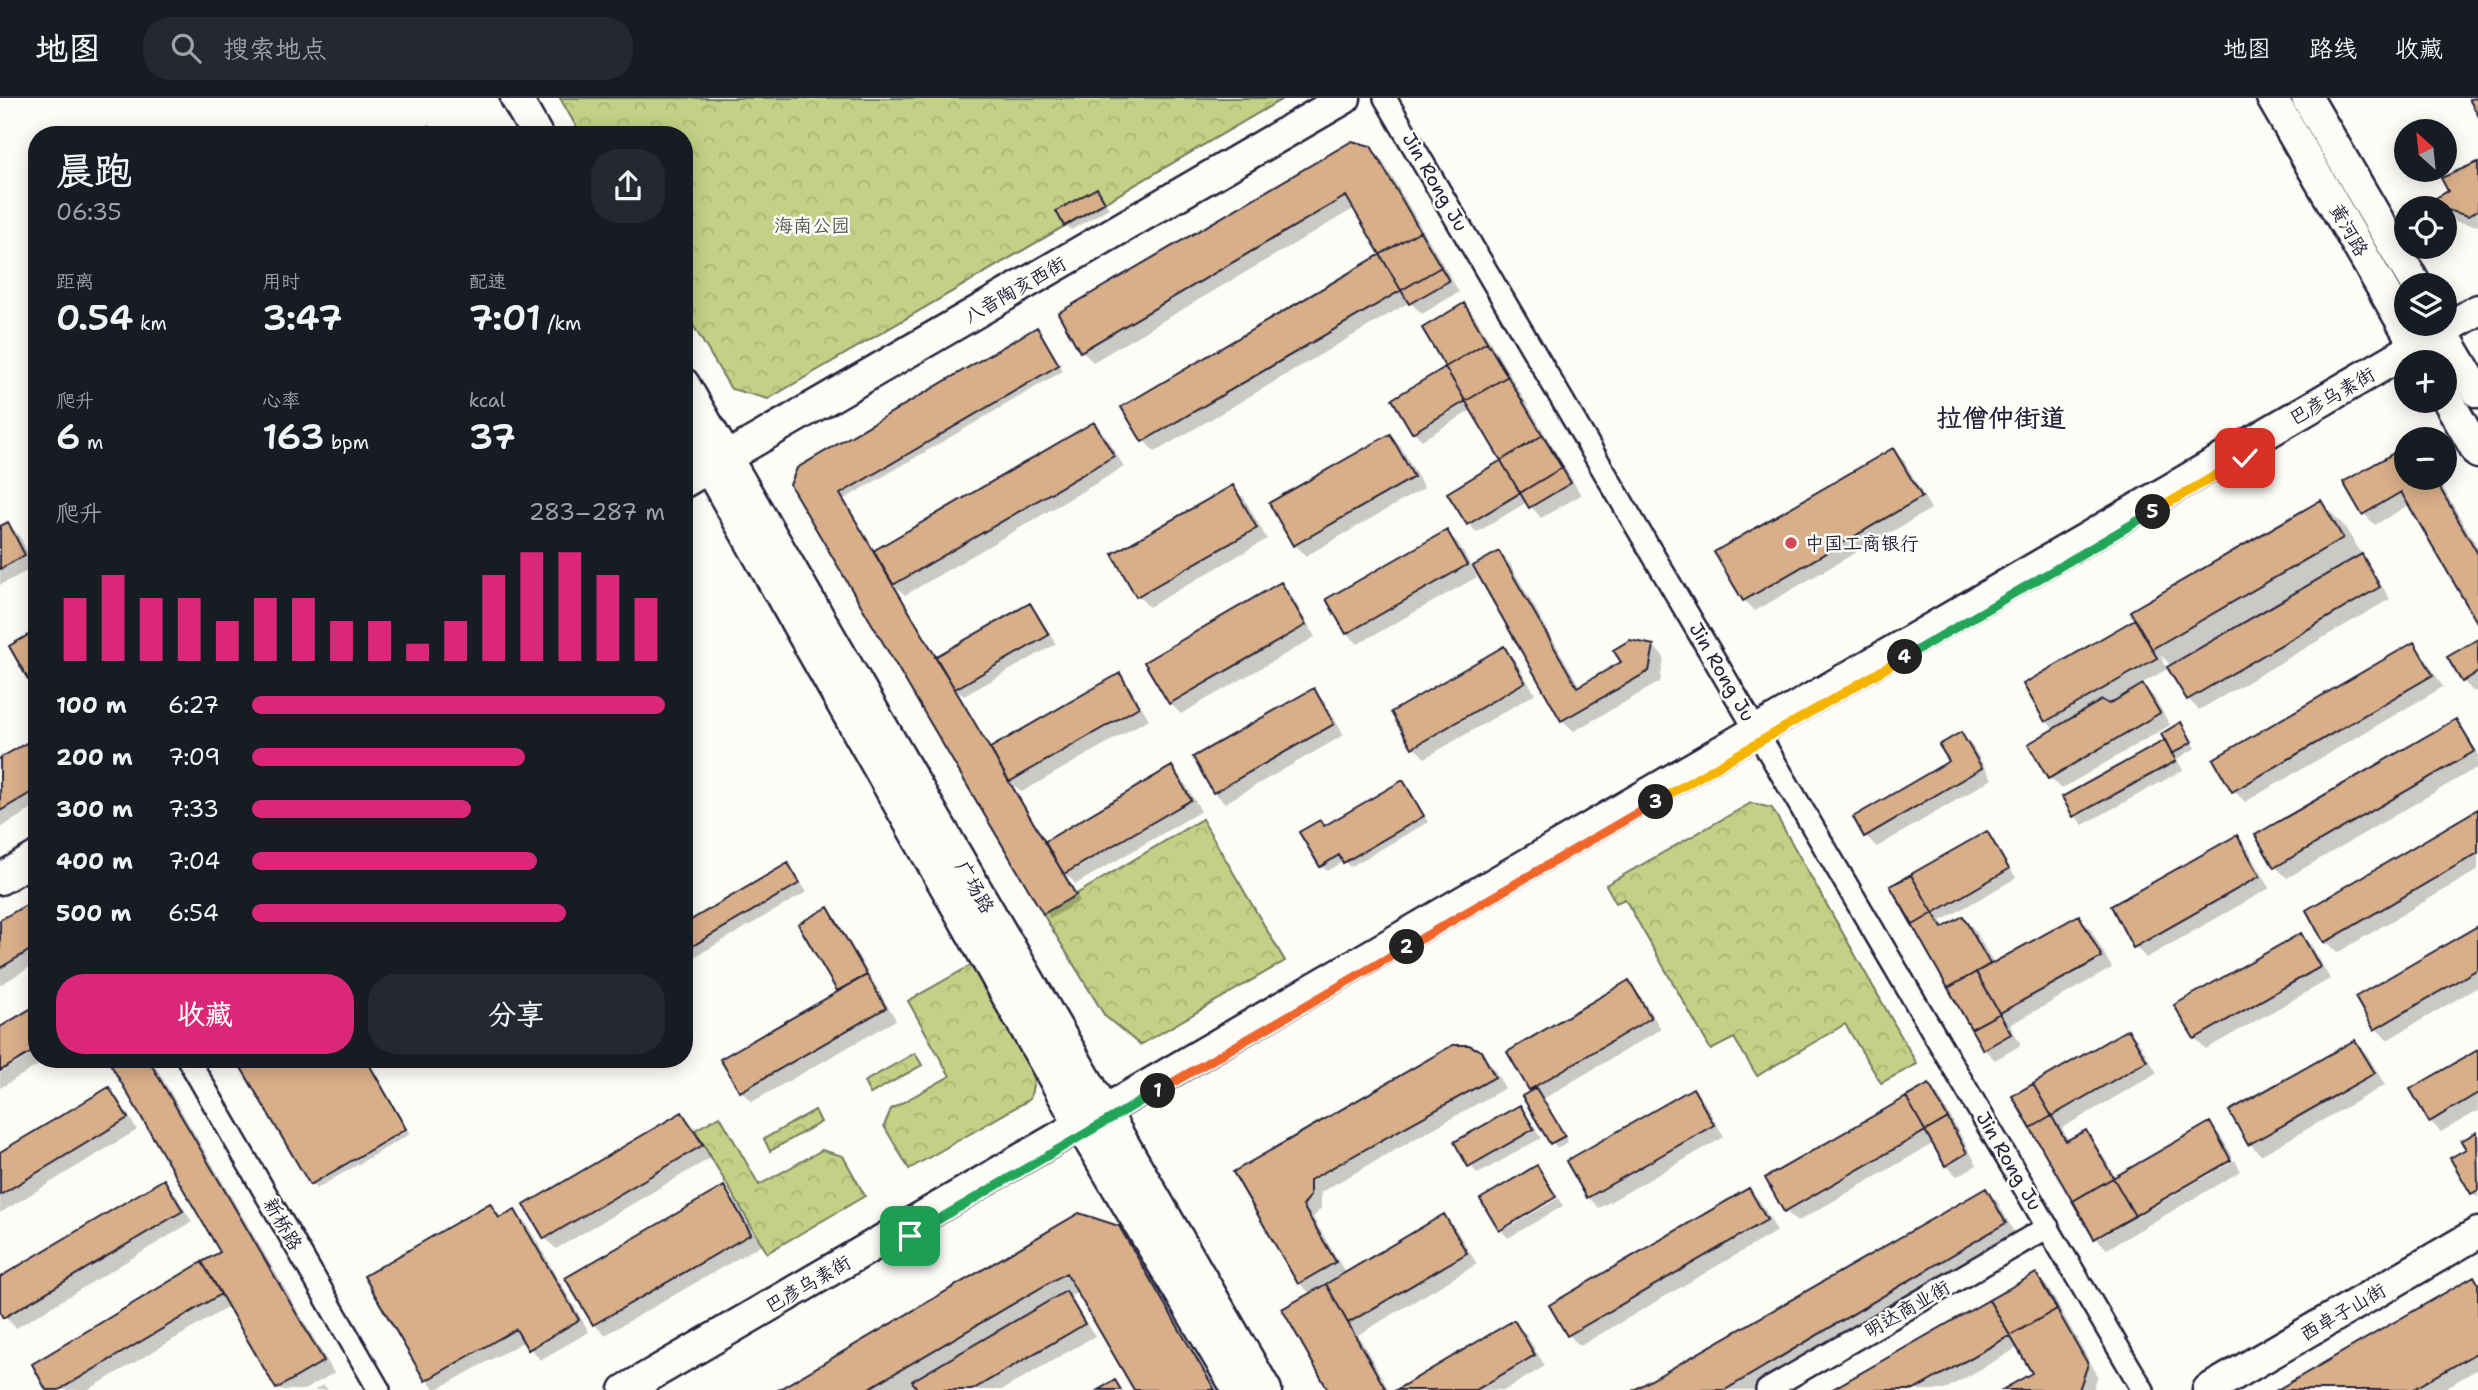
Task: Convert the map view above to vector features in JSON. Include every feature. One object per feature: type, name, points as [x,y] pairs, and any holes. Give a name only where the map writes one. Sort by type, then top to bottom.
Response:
[{"type":"street","points":[[494,98],[511,126]]},
{"type":"street","points":[[516,98],[532,126]]},
{"type":"street","name":"八音陶亥西街","points":[[707,469],[1345,98]]},
{"type":"street","name":"Jin Rong Ju","points":[[1385,98],[2143,1390]]},
{"type":"street","name":"黄河路","points":[[2272,98],[2412,350]]},
{"type":"street","name":"黄河路","points":[[2307,98],[2409,273]]},
{"type":"street","name":"巴彦乌素街","points":[[2457,323],[2478,310]]},
{"type":"street","name":"巴彦乌素街","points":[[2457,328],[2478,323]]},
{"type":"street","name":"巴彦乌素街","points":[[2424,350],[2439,336]]},
{"type":"street","points":[[2445,336],[2478,392]]},
{"type":"street","name":"巴彦乌素街","points":[[646,1390],[1095,1123],[2394,371]]},
{"type":"street","points":[[2455,413],[2478,453]]},
{"type":"street","name":"广场路","points":[[693,417],[707,469]]},
{"type":"street","name":"广场路","points":[[693,442],[1095,1123],[1266,1390]]},
{"type":"street","points":[[0,879],[28,863]]},
{"type":"street","name":"新桥路","points":[[193,1068],[379,1390]]},
{"type":"street","name":"广场路","points":[[1095,1123],[1238,1390]]},
{"type":"street","name":"巴彦乌素街","points":[[625,1390],[1095,1123]]},
{"type":"street","name":"明达商业街","points":[[1766,1390],[2048,1227]]},
{"type":"street","name":"西卓子山街","points":[[2208,1390],[2478,1233]]},
{"type":"green space","name":"海南公园","points":[[560,98],[1284,98],[768,399],[731,389],[693,325],[693,126],[576,126]]},
{"type":"green space","points":[[1751,803],[1772,808],[1917,1064],[1881,1083],[1845,1024],[1757,1076],[1734,1038],[1711,1050],[1625,899],[1616,903],[1606,885]]},
{"type":"green space","points":[[1202,819],[1285,961],[1140,1045],[1105,1016],[1043,914]]},
{"type":"green space","points":[[975,963],[1036,1072],[1030,1099],[909,1169],[884,1126],[891,1109],[950,1076],[908,1001]]},
{"type":"green space","points":[[915,1053],[922,1065],[870,1094],[864,1082]]},
{"type":"green space","points":[[815,1110],[821,1122],[770,1151],[764,1139]]},
{"type":"green space","points":[[720,1116],[759,1185],[822,1150],[843,1156],[865,1196],[767,1253],[695,1130]]},
{"type":"building","points":[[2478,98],[2478,115],[2469,99]]},
{"type":"building","points":[[1352,141],[1371,146],[1449,281],[1409,304],[1346,196],[1080,352],[1058,313]]},
{"type":"building","points":[[2478,162],[2478,210],[2468,216],[2457,213],[2457,196],[2439,196],[2448,191],[2443,182],[2457,182],[2457,171]]},
{"type":"building","points":[[1097,188],[1105,202],[1064,226],[1056,211]]},
{"type":"building","points":[[1420,231],[1441,267],[1142,442],[1121,407]]},
{"type":"building","points":[[1464,303],[1571,483],[1529,508],[1422,328]]},
{"type":"building","points":[[1037,327],[1059,365],[840,494],[1076,895],[1043,914],[790,485],[797,468]]},
{"type":"building","points":[[1487,342],[1508,376],[1412,433],[1392,399]]},
{"type":"building","points":[[1094,422],[1114,456],[893,585],[873,551]]},
{"type":"building","points":[[1390,434],[1414,477],[1293,546],[1269,503]]},
{"type":"building","points":[[1543,435],[1563,467],[1467,525],[1447,493]]},
{"type":"building","points":[[1893,448],[1922,497],[1743,601],[1714,552]]},
{"type":"building","points":[[2394,453],[2394,490],[2441,490],[2478,554],[2478,624],[2401,492],[2362,515],[2343,482]]},
{"type":"building","points":[[1233,485],[1257,528],[1136,597],[1112,554]]},
{"type":"building","points":[[2321,500],[2343,538],[2152,649],[2130,611]]},
{"type":"building","points":[[8,522],[25,555],[0,569],[0,526]]},
{"type":"building","points":[[1447,530],[1467,565],[1346,634],[1326,599]]},
{"type":"building","points":[[1499,551],[1577,687],[1621,662],[1613,650],[1630,640],[1654,645],[1649,671],[1561,721],[1473,566]]},
{"type":"building","points":[[2362,554],[2380,587],[2187,700],[2167,667]]},
{"type":"building","points":[[1281,582],[1306,625],[1169,704],[1144,662]]},
{"type":"building","points":[[1030,603],[1049,635],[955,689],[935,657]]},
{"type":"building","points":[[2135,619],[2157,658],[2045,722],[2023,684]]},
{"type":"building","points":[[28,635],[28,679],[9,646]]},
{"type":"building","points":[[2478,639],[2478,672],[2462,682],[2447,657]]},
{"type":"building","points":[[2414,642],[2433,675],[2232,792],[2213,759]]},
{"type":"building","points":[[1504,646],[1525,682],[1412,748],[1391,712]]},
{"type":"building","points":[[1120,673],[1139,707],[1009,782],[990,748]]},
{"type":"building","points":[[2143,684],[2160,713],[2048,779],[2028,744],[2102,700],[2109,704]]},
{"type":"building","points":[[1314,688],[1334,724],[1213,793],[1193,757]]},
{"type":"building","points":[[2456,719],[2475,751],[2274,868],[2255,835]]},
{"type":"building","points":[[2181,722],[2192,742],[2172,754],[2161,734]]},
{"type":"building","points":[[1961,732],[1982,768],[1864,837],[1853,817],[1949,761],[1939,745]]},
{"type":"building","points":[[2165,740],[2176,761],[2073,817],[2062,797]]},
{"type":"building","points":[[28,742],[28,794],[0,811],[0,758]]},
{"type":"building","points":[[1172,766],[1191,800],[1064,874],[1044,842]]},
{"type":"building","points":[[1403,780],[1424,816],[1343,863],[1339,855],[1320,867],[1299,832],[1320,820],[1324,826]]},
{"type":"building","points":[[2478,809],[2478,853],[2324,943],[2306,910]]},
{"type":"building","points":[[1987,831],[2009,869],[1913,925],[1890,886]]},
{"type":"building","points":[[2237,835],[2260,876],[2133,948],[2111,906]]},
{"type":"building","points":[[788,863],[800,883],[693,946],[693,919]]},
{"type":"building","points":[[1911,875],[1942,928],[1963,916],[1990,964],[1976,972],[2011,1034],[1983,1050],[1890,886]]},
{"type":"building","points":[[28,904],[28,951],[0,968],[0,920]]},
{"type":"building","points":[[828,907],[867,975],[837,991],[798,924]]},
{"type":"building","points":[[2079,915],[2102,957],[1971,1029],[1948,988]]},
{"type":"building","points":[[2478,926],[2478,969],[2374,1030],[2355,997]]},
{"type":"building","points":[[2301,933],[2320,967],[2194,1039],[2174,1005]]},
{"type":"building","points":[[867,975],[886,1008],[740,1092],[720,1059]]},
{"type":"building","points":[[1629,980],[1651,1018],[1529,1090],[1507,1052]]},
{"type":"building","points":[[28,1010],[28,1054],[0,1071],[0,1027]]},
{"type":"building","points":[[2128,1029],[2147,1061],[2031,1128],[2012,1096]]},
{"type":"building","points":[[2355,1040],[2375,1073],[2248,1145],[2229,1111]]},
{"type":"building","points":[[1453,1045],[1469,1045],[1481,1051],[1495,1077],[1310,1180],[1310,1196],[1303,1206],[1336,1262],[1298,1284],[1233,1172]]},
{"type":"building","points":[[2478,1050],[2478,1093],[2429,1122],[2410,1089]]},
{"type":"building","points":[[113,1068],[153,1068],[324,1361],[276,1389],[202,1262],[220,1252]]},
{"type":"building","points":[[241,1068],[371,1068],[406,1129],[310,1185]]},
{"type":"building","points":[[1929,1084],[1948,1118],[1784,1212],[1765,1178]]},
{"type":"building","points":[[1929,1084],[1967,1153],[1945,1166],[1906,1097]]},
{"type":"building","points":[[2033,1084],[2066,1141],[2086,1130],[2135,1216],[2094,1239],[2012,1096]]},
{"type":"building","points":[[109,1087],[128,1118],[0,1195],[0,1152]]},
{"type":"building","points":[[1536,1088],[1565,1136],[1550,1144],[1522,1096]]},
{"type":"building","points":[[1693,1088],[1714,1125],[1587,1198],[1566,1161]]},
{"type":"building","points":[[1520,1105],[1534,1129],[1468,1167],[1454,1142]]},
{"type":"building","points":[[682,1112],[703,1145],[544,1239],[524,1205]]},
{"type":"building","points":[[2210,1122],[2231,1160],[2094,1239],[2073,1201]]},
{"type":"building","points":[[2477,1132],[2478,1190],[2471,1194],[2450,1158],[2466,1149],[2461,1141]]},
{"type":"building","points":[[1537,1165],[1556,1197],[1499,1231],[1480,1199]]},
{"type":"building","points":[[164,1179],[183,1211],[3,1318],[0,1312],[0,1277]]},
{"type":"building","points":[[724,1186],[751,1234],[593,1325],[565,1278]]},
{"type":"building","points":[[1749,1188],[1767,1220],[1567,1336],[1549,1305]]},
{"type":"building","points":[[1986,1188],[2006,1223],[1725,1390],[1634,1390]]},
{"type":"building","points":[[490,1203],[499,1218],[515,1210],[579,1320],[528,1350],[516,1329],[425,1381],[364,1276]]},
{"type":"building","points":[[1079,1213],[1119,1226],[1215,1390],[1134,1390],[1066,1273],[866,1390],[778,1390]]},
{"type":"building","points":[[1444,1214],[1467,1253],[1348,1323],[1326,1284]]},
{"type":"building","points":[[202,1262],[221,1294],[59,1390],[46,1390],[32,1364]]},
{"type":"building","points":[[2036,1273],[2057,1309],[1914,1390],[1831,1390]]},
{"type":"building","points":[[2036,1273],[2088,1364],[2079,1390],[2002,1390],[2032,1373],[1989,1300]]},
{"type":"building","points":[[2474,1276],[2478,1283],[2478,1352],[2412,1390],[2277,1390]]},
{"type":"building","points":[[1326,1284],[1386,1390],[1328,1390],[1282,1309]]},
{"type":"building","points":[[1066,1291],[1085,1324],[972,1390],[918,1390],[912,1381]]},
{"type":"building","points":[[1514,1320],[1535,1355],[1476,1390],[1396,1390]]},
{"type":"building","points":[[1115,1380],[1121,1390],[1098,1390]]},
{"type":"place","name":"中国工商银行","points":[[1791,543]]},
{"type":"district","name":"拉僧仲街道","points":[[2001,417]]},
{"type":"route","points":[[910,1236],[2245,458]]}]
